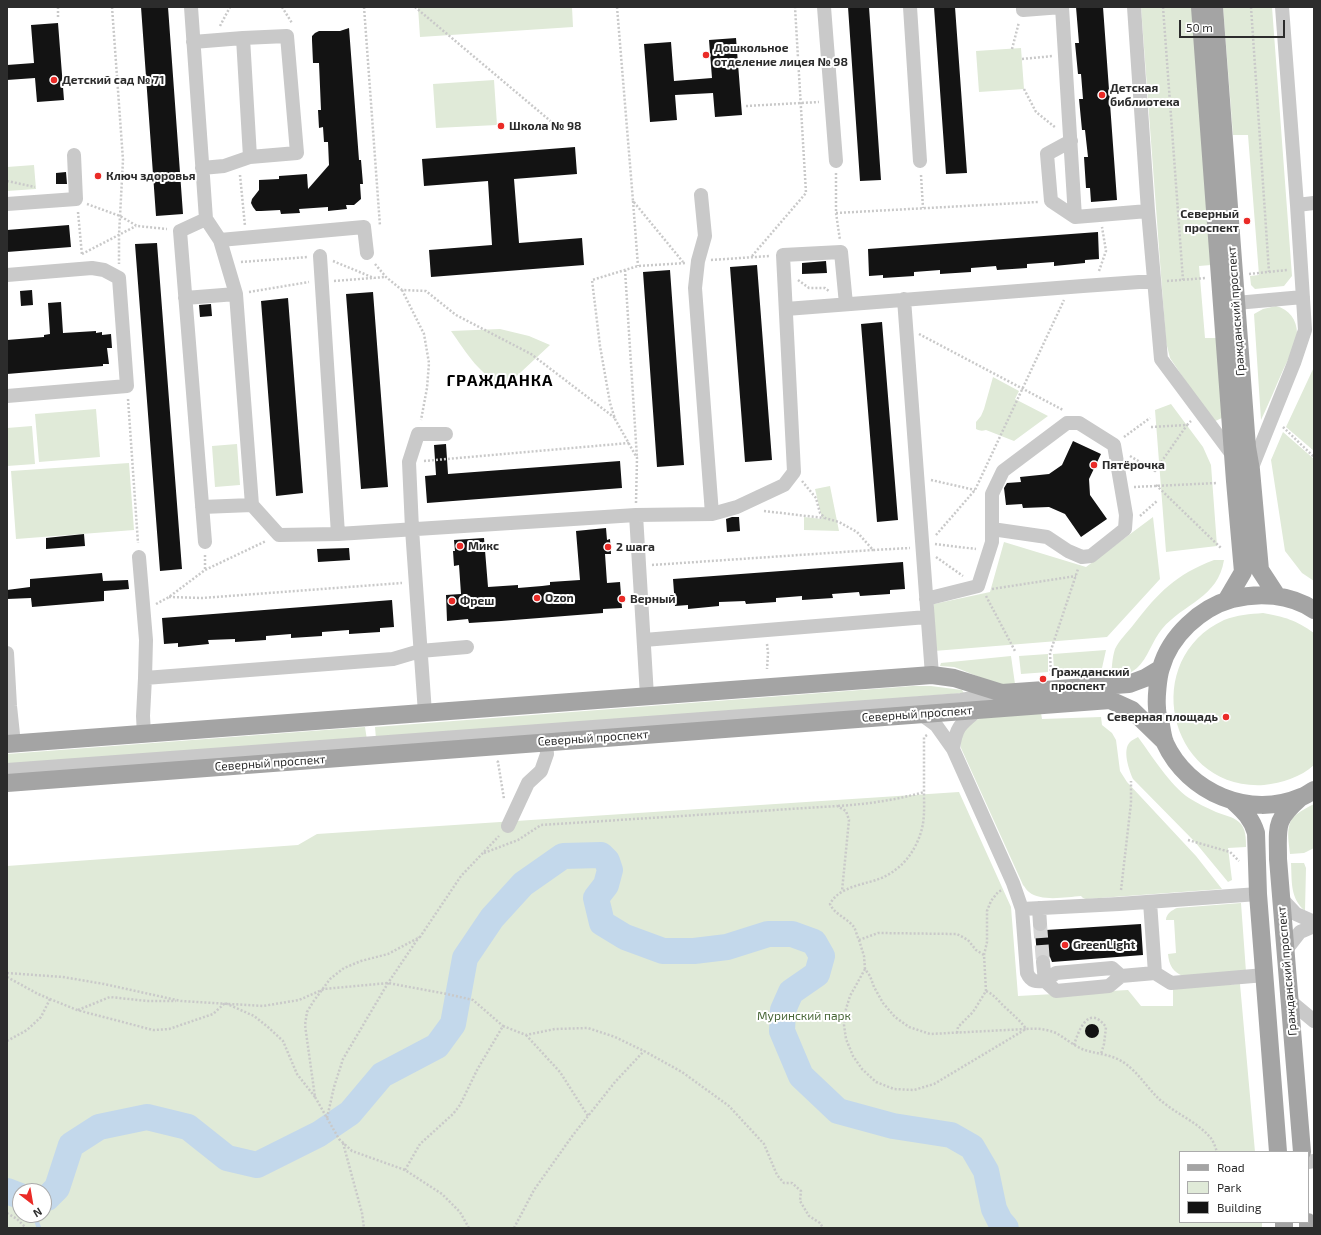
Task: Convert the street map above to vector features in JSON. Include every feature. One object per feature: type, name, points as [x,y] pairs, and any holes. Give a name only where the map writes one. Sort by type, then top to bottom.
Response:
[{"type":"main road","name":"Гражданский проспект","points":[[1200,7],[1243,572],[1226,601]]},
{"type":"main road","name":"Гражданский проспект","points":[[1214,7],[1247,447],[1252,470],[1260,570],[1277,596]]},
{"type":"main road","points":[[1307,794],[1279,804],[1256,805],[1234,802],[1212,793],[1193,780],[1177,763],[1165,742],[1156,709],[1160,669],[1173,643],[1184,629],[1210,608],[1242,596],[1254,595],[1277,596],[1306,605],[1314,610]]},
{"type":"main road","name":"Северный проспект","points":[[10,744],[932,675],[954,678],[1002,693],[1128,684],[1145,678],[1160,669]]},
{"type":"main road","name":"Северный проспект","points":[[7,783],[1110,700],[1132,710],[1165,742]]},
{"type":"main road","name":"Гражданский проспект","points":[[1302,1151],[1278,859],[1278,830],[1280,820],[1286,810],[1307,794]]},
{"type":"main road","name":"Гражданский проспект","points":[[1234,802],[1247,815],[1253,824],[1256,833],[1258,894],[1278,1151]]},
{"type":"street","points":[[191,7],[206,219],[220,240],[236,294],[252,505],[279,535],[338,534],[636,515],[712,514],[737,507],[784,485],[794,472],[784,255],[841,252],[846,304]]},
{"type":"street","points":[[824,7],[836,161]]},
{"type":"street","points":[[910,7],[920,161]]},
{"type":"street","points":[[1023,8],[1062,7],[1075,217]]},
{"type":"street","points":[[1134,7],[1148,211],[1158,282],[1161,359],[1234,457]]},
{"type":"street","points":[[1236,303],[1304,297],[1282,7]]},
{"type":"street","points":[[193,42],[286,36],[297,153],[244,158],[224,166],[202,168]]},
{"type":"street","points":[[243,38],[244,158]]},
{"type":"street","points":[[1071,141],[1047,154],[1051,201],[1075,217],[1148,211]]},
{"type":"street","points":[[7,204],[76,199],[74,155]]},
{"type":"street","points":[[701,195],[705,236],[698,261],[695,288],[712,514]]},
{"type":"street","points":[[1297,205],[1314,203]]},
{"type":"street","points":[[205,542],[180,231],[206,219]]},
{"type":"street","points":[[220,240],[364,228],[366,253]]},
{"type":"street","points":[[320,256],[338,534]]},
{"type":"street","points":[[7,275],[92,268],[104,270],[119,278],[127,386],[7,396]]},
{"type":"street","points":[[786,309],[1093,285],[1158,282]]},
{"type":"street","points":[[185,298],[236,294]]},
{"type":"street","name":"Гражданский проспект","points":[[1252,470],[1294,363],[1305,330],[1304,297]]},
{"type":"street","points":[[904,299],[917,476],[925,545],[926,599],[932,675]]},
{"type":"street","points":[[926,599],[978,586],[992,542],[992,529],[992,494],[1003,471],[1067,423],[1079,423],[1114,445],[1126,515],[1125,529],[1091,556],[1082,557],[1068,551],[1047,537],[992,529]]},
{"type":"street","points":[[425,713],[412,529],[409,462],[418,434],[446,434]]},
{"type":"street","points":[[202,507],[252,505]]},
{"type":"street","points":[[636,515],[647,696]]},
{"type":"street","points":[[139,557],[146,640],[142,716],[144,734]]},
{"type":"street","points":[[644,640],[927,617]]},
{"type":"street","points":[[145,678],[393,659],[420,651],[467,647]]},
{"type":"street","points":[[7,654],[10,706],[10,744]]},
{"type":"street","name":"Северный проспект","points":[[7,770],[961,700],[1002,693]]},
{"type":"street","points":[[953,749],[955,735],[961,724],[978,710]]},
{"type":"street","points":[[921,714],[936,725],[953,749],[1013,883],[1022,909],[1027,973],[1035,982],[1045,981]]},
{"type":"street","points":[[508,826],[528,783],[541,771],[547,754],[546,742]]},
{"type":"street","points":[[1022,909],[1258,894]]},
{"type":"street","points":[[1282,899],[1296,914],[1314,922]]},
{"type":"street","points":[[1150,902],[1155,973]]},
{"type":"street","points":[[1039,908],[1040,924]]},
{"type":"street","points":[[1286,950],[1300,932],[1314,926]]},
{"type":"street","points":[[1043,962],[1045,981],[1056,991],[1110,986],[1121,976],[1155,973],[1171,983],[1265,975]]},
{"type":"street","points":[[1290,1002],[1314,1021]]},
{"type":"path","points":[[58,7],[58,17]]},
{"type":"path","points":[[112,7],[124,160],[118,235],[119,278]]},
{"type":"path","points":[[212,40],[230,7]]},
{"type":"path","points":[[282,7],[293,24]]},
{"type":"path","points":[[364,7],[380,226]]},
{"type":"path","points":[[415,7],[554,124]]},
{"type":"path","points":[[617,7],[638,266]]},
{"type":"path","points":[[751,257],[806,193],[795,7]]},
{"type":"path","points":[[1163,7],[1183,280]]},
{"type":"path","points":[[1250,7],[1269,272]]},
{"type":"path","points":[[1012,49],[1023,8]]},
{"type":"path","points":[[1022,59],[1065,55]]},
{"type":"path","points":[[1024,89],[1036,112],[1071,141]]},
{"type":"path","points":[[746,106],[832,101]]},
{"type":"path","points":[[244,158],[246,238]]},
{"type":"path","points":[[836,161],[836,213],[841,252]]},
{"type":"path","points":[[920,161],[923,208]]},
{"type":"path","points":[[7,181],[36,187]]},
{"type":"path","points":[[83,269],[76,199],[120,216],[137,226],[180,231]]},
{"type":"path","points":[[633,201],[683,263]]},
{"type":"path","points":[[836,213],[1051,201]]},
{"type":"path","points":[[1093,285],[1106,251],[1101,215]]},
{"type":"path","points":[[82,254],[137,226]]},
{"type":"path","points":[[366,253],[386,277],[402,290],[424,334],[429,363],[427,388],[418,434]]},
{"type":"path","points":[[227,263],[320,256],[374,278]]},
{"type":"path","points":[[1247,274],[1303,269]]},
{"type":"path","points":[[625,270],[637,458],[636,515]]},
{"type":"path","points":[[794,277],[809,288],[825,288],[846,304]]},
{"type":"path","points":[[1158,282],[1212,277]]},
{"type":"path","points":[[592,280],[600,346],[610,402],[615,418],[637,458]]},
{"type":"path","points":[[925,545],[975,490],[1070,287]]},
{"type":"path","points":[[402,290],[426,291],[456,315],[531,354],[615,418]]},
{"type":"path","points":[[906,327],[1073,416],[1079,423]]},
{"type":"path","points":[[127,386],[139,557]]},
{"type":"path","points":[[1150,418],[1114,445],[1155,471],[1187,425],[1192,421]]},
{"type":"path","points":[[1151,427],[1187,425]]},
{"type":"path","points":[[1282,426],[1314,457]]},
{"type":"path","points":[[409,462],[629,444]]},
{"type":"path","points":[[794,472],[816,498],[820,514],[825,518]]},
{"type":"path","points":[[917,476],[992,494]]},
{"type":"path","points":[[1121,488],[1217,483]]},
{"type":"path","points":[[1156,485],[1222,549]]},
{"type":"path","points":[[737,507],[825,518],[839,522],[857,532],[873,550]]},
{"type":"path","points":[[144,610],[169,597],[205,570],[279,535]]},
{"type":"path","points":[[639,566],[925,545],[990,551]]},
{"type":"path","points":[[990,589],[1076,576],[1050,654],[1051,676]]},
{"type":"path","points":[[169,597],[202,598],[416,582]]},
{"type":"path","points":[[763,630],[766,637],[768,653],[767,669]]},
{"type":"path","points":[[936,725],[924,737],[924,818],[921,832],[913,852],[899,868],[881,879],[842,891],[833,898],[830,904],[832,909],[842,915],[854,928],[864,956],[865,970],[850,996],[846,1009],[844,1025],[846,1039],[853,1056],[862,1068],[876,1082],[894,1089],[914,1090],[934,1084],[1026,1029]]},
{"type":"path","points":[[327,1118],[334,1087],[343,1058],[388,983],[461,876],[508,826],[501,775],[498,762],[493,759]]},
{"type":"path","points":[[1119,904],[1131,803],[1131,781]]},
{"type":"path","points":[[483,854],[518,840],[541,825],[863,805],[900,799],[924,792]]},
{"type":"path","points":[[837,806],[846,811],[849,820],[842,891]]},
{"type":"path","points":[[1188,840],[1230,852],[1240,861]]},
{"type":"path","points":[[957,1033],[958,1027],[973,1012],[986,991],[984,955],[987,942],[987,911],[991,901],[998,892],[1013,883]]},
{"type":"path","points":[[859,940],[878,933],[957,934],[968,940],[976,950],[984,955]]},
{"type":"path","points":[[315,1097],[305,1025],[306,1012],[330,979],[344,968],[361,961],[388,954],[420,937]]},
{"type":"path","points":[[865,970],[870,976],[883,1003],[895,1017],[909,1027],[930,1034],[1040,1028],[1057,1034],[1083,1049],[1122,1061],[1133,1069],[1157,1097],[1170,1108],[1205,1132],[1210,1137],[1217,1151]]},
{"type":"path","points":[[7,973],[63,977],[104,984],[181,1001]]},
{"type":"path","points":[[7,977],[38,994],[77,1010],[153,1030],[169,1029],[213,1014],[225,1003]]},
{"type":"path","points":[[77,1010],[110,997],[147,1001],[181,1001],[263,1006],[299,1000],[324,989],[388,983],[447,994],[473,1000],[503,1026],[526,1035],[560,1072],[588,1116]]},
{"type":"path","points":[[986,991],[994,994],[1005,1007],[1020,1020],[1026,1029]]},
{"type":"path","points":[[7,1041],[27,1030],[41,1017],[50,999]]},
{"type":"path","points":[[225,1003],[254,1016],[283,1041],[297,1074],[315,1097],[339,1139],[343,1143],[352,1151],[406,1170],[442,1194],[460,1212],[470,1228]]},
{"type":"path","points":[[1074,1045],[1080,1027],[1087,1020],[1094,1017],[1100,1019],[1106,1027],[1101,1054]]},
{"type":"path","points":[[406,1170],[420,1144],[453,1114],[460,1105],[477,1070],[503,1026]]},
{"type":"path","points":[[526,1035],[555,1029],[588,1028],[644,1051],[682,1072],[729,1106],[764,1144],[777,1175],[784,1183],[792,1183],[801,1191],[800,1201],[809,1216],[820,1223],[823,1228]]},
{"type":"path","points":[[514,1228],[534,1190],[573,1135],[615,1082],[644,1051]]},
{"type":"path","points":[[343,1143],[362,1213],[364,1228]]},
{"type":"path","points":[[7,1213],[17,1219],[26,1228]]},
{"type":"green space","points":[[418,7],[572,7],[573,27],[420,37]]},
{"type":"green space","points":[[1141,7],[1192,7],[1211,265],[1199,266],[1205,338],[1217,338],[1222,418],[1213,422],[1170,358],[1166,342]]},
{"type":"green space","points":[[1223,7],[1272,7],[1292,276],[1284,286],[1255,289],[1251,285],[1250,276],[1259,275],[1248,135],[1233,135]]},
{"type":"green space","points":[[1021,48],[1024,89],[979,92],[976,51]]},
{"type":"green space","points":[[494,80],[497,125],[436,128],[433,84]]},
{"type":"green space","points":[[34,165],[36,189],[7,191],[7,167]]},
{"type":"green space","points":[[1276,306],[1281,307],[1288,312],[1296,324],[1297,333],[1292,351],[1261,420],[1254,314],[1263,309]]},
{"type":"green space","points":[[500,329],[529,336],[550,345],[506,386],[489,377],[482,371],[468,356],[451,331]]},
{"type":"green space","points":[[1314,367],[1314,451],[1286,427]]},
{"type":"green space","points":[[993,377],[1019,391],[1015,399],[1048,416],[1014,441],[986,430],[981,431],[976,429],[976,422],[984,409]]},
{"type":"green space","points":[[1171,404],[1203,447],[1211,465],[1217,546],[1166,552],[1155,410]]},
{"type":"green space","points":[[96,409],[100,457],[39,462],[35,414]]},
{"type":"green space","points":[[32,426],[35,464],[7,466],[7,428]]},
{"type":"green space","points":[[1283,432],[1314,459],[1314,581],[1302,573],[1285,551],[1271,460]]},
{"type":"green space","points":[[237,444],[240,485],[215,487],[212,446]]},
{"type":"green space","points":[[129,463],[134,530],[16,539],[11,471]]},
{"type":"green space","points":[[830,486],[839,531],[804,530],[804,517],[822,519],[815,489]]},
{"type":"green space","points":[[1153,517],[1160,579],[1107,637],[934,651],[934,604],[990,592],[1004,542],[1086,567]]},
{"type":"green space","points":[[1214,560],[1224,560],[1221,573],[1208,592],[1171,620],[1162,629],[1141,664],[1137,668],[1125,675],[1111,677],[1115,649],[1121,639],[1152,603],[1178,578]]},
{"type":"green space","points":[[1263,613],[1290,620],[1302,625],[1314,633],[1314,765],[1291,779],[1264,785],[1231,781],[1206,767],[1187,746],[1176,720],[1174,691],[1181,664],[1197,639],[1229,618]]},
{"type":"green space","points":[[1106,650],[1102,668],[1054,671],[1053,654]]},
{"type":"green space","points":[[1048,654],[1048,672],[1021,674],[1019,656]]},
{"type":"green space","points":[[1011,656],[1015,684],[996,684],[954,667],[940,666],[941,663]]},
{"type":"green space","points":[[913,686],[931,686],[962,690],[964,693],[376,739],[375,727]]},
{"type":"green space","points":[[1041,713],[1042,719],[1101,717],[1102,725],[1112,733],[1116,740],[1120,771],[1127,782],[1196,856],[1222,889],[1086,899],[1081,896],[1047,898],[1034,895],[1028,891],[1023,885],[961,748],[961,738],[968,726],[981,718]]},
{"type":"green space","points":[[365,727],[367,740],[7,767],[7,754]]},
{"type":"green space","points":[[1138,737],[1175,786],[1189,798],[1216,812],[1233,818],[1243,827],[1246,847],[1228,848],[1232,880],[1228,882],[1195,842],[1133,779],[1126,755],[1130,742]]},
{"type":"green space","name":"Муринский парк","points":[[959,792],[1011,907],[1018,996],[1128,990],[1141,1006],[1173,1006],[1173,988],[1240,984],[1255,1151],[1179,1151],[1179,1223],[1262,1223],[1262,1228],[7,1228],[7,866],[298,845],[317,834]]},
{"type":"green space","points":[[1314,804],[1314,848],[1304,853],[1290,854],[1288,832],[1290,822],[1297,814]]},
{"type":"green space","points":[[1291,863],[1304,863],[1306,868],[1305,911],[1300,906],[1294,895]]},
{"type":"green space","points":[[1241,903],[1246,972],[1184,976],[1174,971],[1169,962],[1168,954],[1176,953],[1174,920],[1166,920],[1170,912],[1177,908]]},
{"type":"building","points":[[141,7],[168,7],[183,214],[156,216]]},
{"type":"building","points":[[848,7],[869,7],[881,180],[860,181]]},
{"type":"building","points":[[934,7],[955,7],[967,173],[946,174]]},
{"type":"building","points":[[1076,7],[1103,7],[1117,200],[1091,202],[1090,188],[1086,188],[1084,157],[1088,157],[1085,130],[1082,130],[1079,99],[1083,99],[1081,74],[1078,74],[1075,43],[1079,43]]},
{"type":"building","points":[[58,23],[64,100],[37,102],[35,78],[7,80],[7,65],[34,63],[31,25]]},
{"type":"building","points":[[349,28],[359,160],[361,160],[363,184],[360,184],[361,199],[354,205],[346,205],[347,209],[328,211],[328,207],[299,209],[300,213],[281,214],[280,210],[256,211],[251,203],[252,199],[259,190],[259,180],[279,179],[279,176],[307,174],[308,189],[329,165],[328,142],[324,142],[323,127],[319,128],[318,110],[321,110],[319,63],[313,63],[312,36],[319,31],[340,31]]},
{"type":"building","points":[[736,38],[742,115],[715,117],[713,93],[675,95],[677,120],[650,122],[644,44],[671,42],[674,81],[712,78],[709,40]]},
{"type":"building","points":[[575,147],[577,174],[514,179],[519,243],[582,238],[584,265],[431,277],[429,250],[492,245],[488,181],[424,186],[422,159]]},
{"type":"building","points":[[66,172],[67,184],[56,184],[56,173]]},
{"type":"building","points":[[69,225],[71,247],[7,252],[7,230]]},
{"type":"building","points":[[1098,232],[1099,259],[1085,260],[1085,263],[1054,266],[1054,262],[1027,264],[1027,268],[997,270],[996,266],[971,268],[971,272],[940,274],[940,270],[914,272],[914,276],[883,278],[883,275],[869,276],[868,249]]},
{"type":"building","points":[[157,243],[182,569],[160,571],[135,244]]},
{"type":"building","points":[[826,261],[827,273],[802,274],[802,263]]},
{"type":"building","points":[[757,265],[772,460],[745,462],[730,267]]},
{"type":"building","points":[[670,270],[684,465],[657,467],[643,272]]},
{"type":"building","points":[[32,290],[33,305],[21,306],[20,291]]},
{"type":"building","points":[[373,292],[388,487],[361,489],[346,294]]},
{"type":"building","points":[[288,298],[303,493],[276,496],[261,301]]},
{"type":"building","points":[[61,302],[63,333],[96,331],[96,333],[102,332],[102,335],[111,334],[112,348],[107,348],[109,364],[103,364],[103,366],[7,374],[7,340],[44,337],[44,335],[50,334],[48,303]]},
{"type":"building","points":[[211,304],[212,316],[200,317],[199,305]]},
{"type":"building","points":[[882,322],[898,520],[877,522],[861,324]]},
{"type":"building","points":[[1073,441],[1101,454],[1089,479],[1090,495],[1107,519],[1081,537],[1065,514],[1049,507],[1023,508],[1022,504],[1006,505],[1004,488],[1007,483],[1021,482],[1020,477],[1049,474],[1062,465]]},
{"type":"building","points":[[446,444],[448,474],[620,461],[622,488],[427,503],[425,476],[436,475],[434,445]]},
{"type":"building","points":[[739,517],[740,531],[727,532],[726,519]]},
{"type":"building","points":[[606,528],[607,540],[610,539],[611,554],[605,554],[607,583],[620,582],[622,608],[603,609],[603,613],[501,621],[469,623],[468,619],[447,621],[446,595],[461,594],[459,565],[454,566],[454,540],[484,538],[488,587],[518,585],[518,588],[550,585],[550,582],[580,580],[576,531]]},
{"type":"building","points":[[84,534],[85,546],[46,549],[46,538]]},
{"type":"building","points":[[349,548],[350,560],[318,562],[317,549]]},
{"type":"building","points":[[903,562],[905,589],[890,590],[890,594],[860,596],[859,592],[832,594],[833,598],[802,600],[802,596],[776,598],[776,602],[746,604],[745,601],[719,602],[719,606],[688,609],[688,605],[675,606],[673,579]]},
{"type":"building","points":[[102,573],[103,581],[128,580],[129,589],[104,591],[104,601],[32,607],[31,598],[7,599],[7,590],[30,587],[30,579]]},
{"type":"building","points":[[392,600],[394,627],[380,628],[380,632],[349,634],[349,630],[322,632],[322,636],[291,638],[291,634],[266,636],[266,640],[235,642],[235,639],[208,640],[209,644],[178,647],[178,643],[164,644],[162,618]]},
{"type":"building","points":[[1141,924],[1143,955],[1052,962],[1050,957],[1046,954],[1037,956],[1035,931],[1041,932],[1046,929]]},
{"type":"building","points":[[1089,1024],[1095,1024],[1099,1028],[1099,1034],[1095,1038],[1089,1038],[1085,1034],[1085,1028]]},
{"type":"waterway","points":[[52,1193],[57,1188],[71,1145],[99,1127],[147,1117],[188,1127],[227,1158],[257,1165],[319,1134],[350,1113],[382,1075],[437,1046],[453,1024],[465,958],[492,918],[523,884],[563,856],[601,855],[607,861],[610,870],[606,885],[596,898],[602,923],[625,937],[663,951],[694,951],[727,947],[768,934],[792,934],[814,942],[822,956],[817,974],[791,992],[783,1010],[782,1031],[801,1076],[838,1111],[893,1126],[951,1135],[972,1147],[986,1171],[994,1209],[1000,1221],[1006,1228]]},
{"type":"waterway","points":[[7,1191],[12,1193]]},
{"type":"waterway","points":[[37,1223],[39,1228]]},
{"type":"tunnel","points":[[1040,924],[1043,962]]},
{"type":"place","name":"Дошкольное отделение лицея № 98","points":[[706,55]]},
{"type":"place","name":"Детский сад № 71","points":[[54,80]]},
{"type":"place","name":"Детская библиотека","points":[[1102,95]]},
{"type":"place","name":"Школа № 98","points":[[501,126]]},
{"type":"place","name":"Ключ здоровья","points":[[98,176]]},
{"type":"place","name":"Северный проспект","points":[[1247,221]]},
{"type":"place","name":"Пятёрочка","points":[[1094,465]]},
{"type":"place","name":"Микс","points":[[460,546]]},
{"type":"place","name":"2 шага","points":[[608,547]]},
{"type":"place","name":"Ozon","points":[[537,598]]},
{"type":"place","name":"Верный","points":[[622,599]]},
{"type":"place","name":"Фреш","points":[[452,601]]},
{"type":"place","name":"Гражданский проспект","points":[[1043,679]]},
{"type":"place","name":"Северная площадь","points":[[1226,717]]},
{"type":"place","name":"GreenLight","points":[[1065,945]]},
{"type":"district","name":"ГРАЖДАНКА","points":[[500,381]]}]
